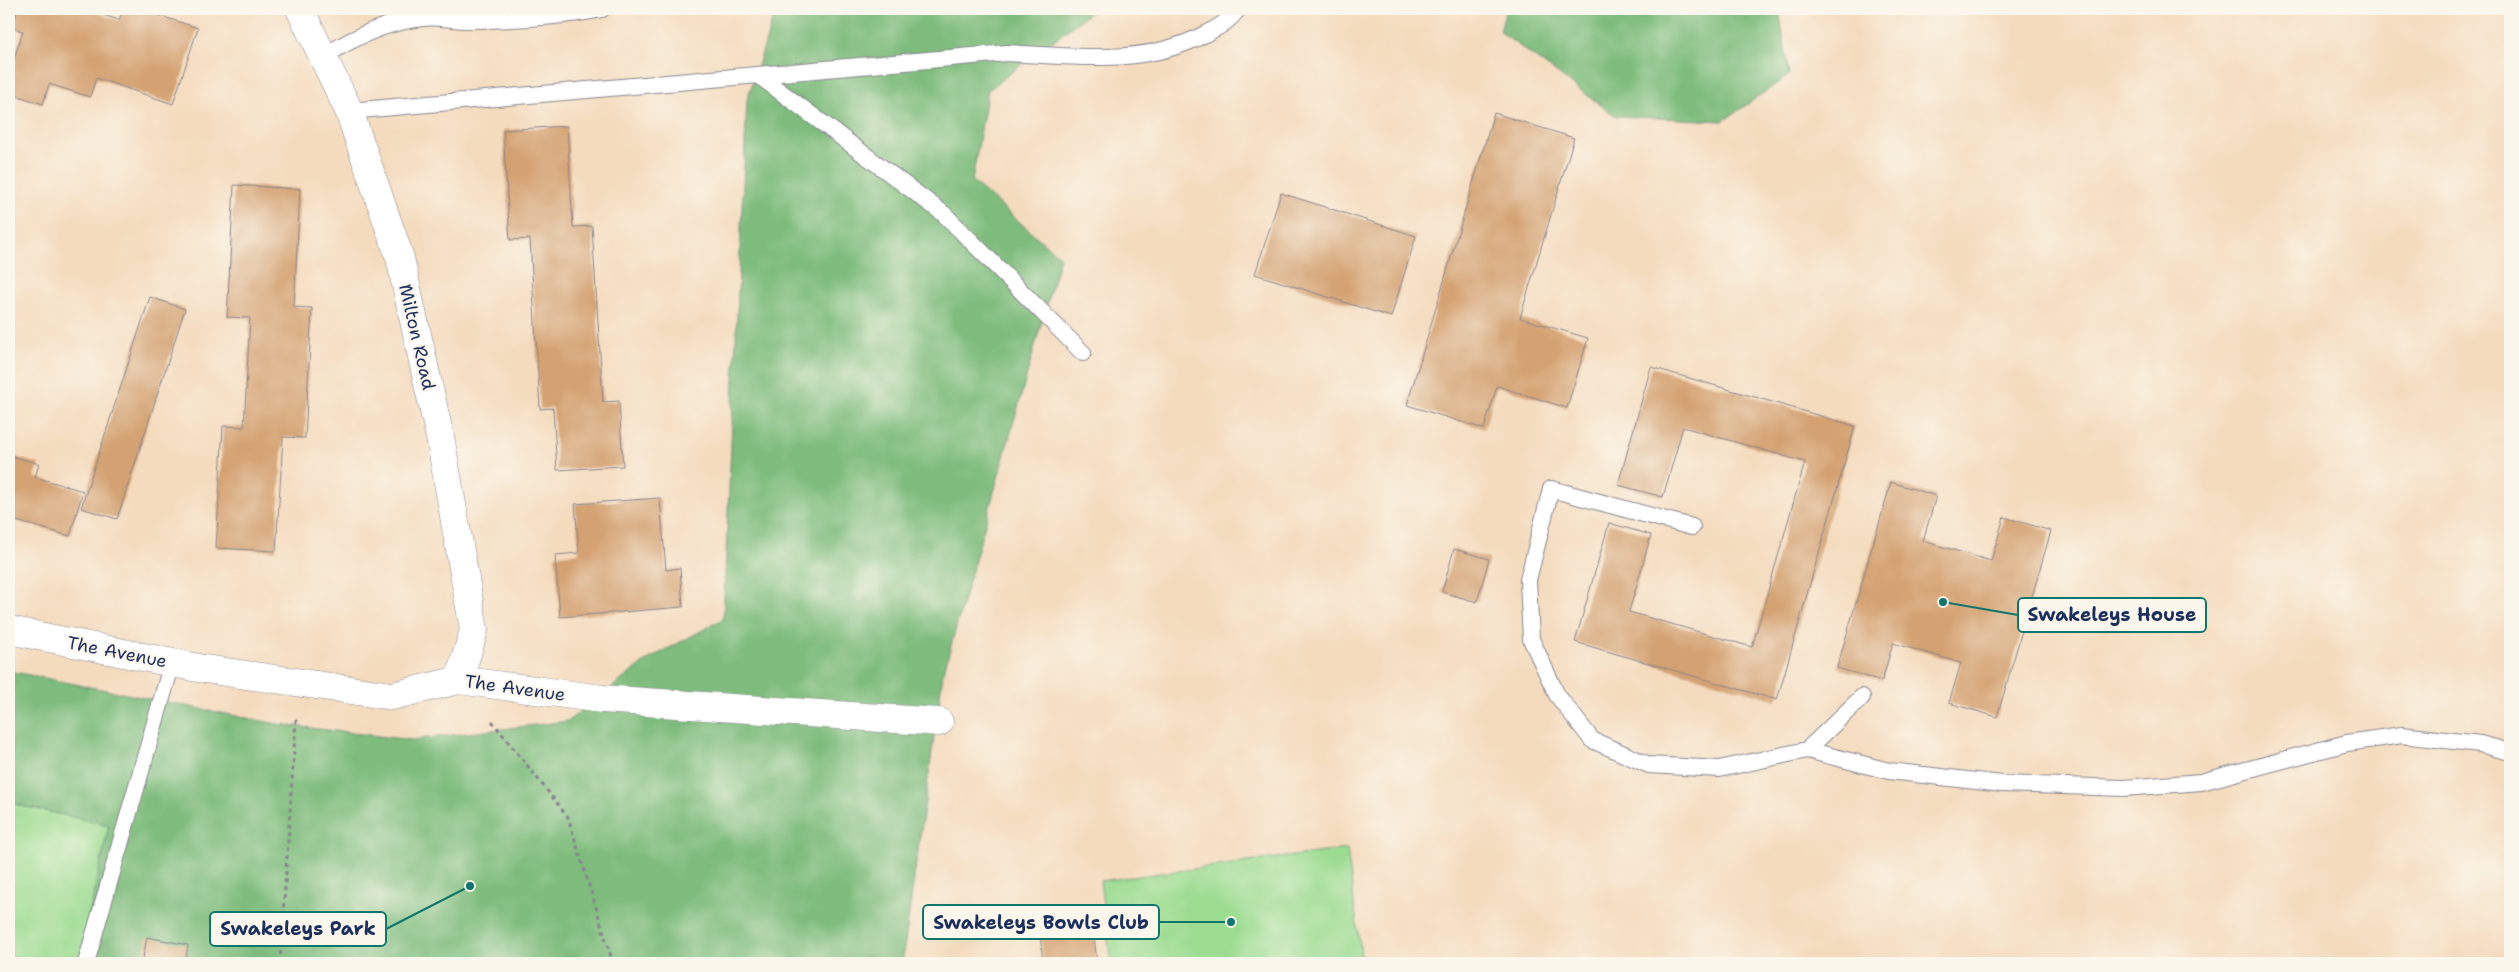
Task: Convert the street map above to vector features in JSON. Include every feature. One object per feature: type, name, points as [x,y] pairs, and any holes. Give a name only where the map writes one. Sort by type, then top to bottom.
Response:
[{"type":"street","name":"Milton Road","points":[[300,9],[349,111],[400,258],[441,442],[474,630],[459,680]]},
{"type":"street","name":"The Avenue","points":[[9,630],[172,663],[392,696],[459,680],[602,699],[939,722]]},
{"type":"lane","points":[[323,57],[368,33],[390,25],[424,18],[507,19],[558,16],[602,9]]},
{"type":"lane","points":[[349,111],[1007,53],[1106,57],[1154,54],[1191,42],[1228,22],[1238,9]]},
{"type":"lane","points":[[758,75],[944,214],[1083,353]]},
{"type":"lane","points":[[1692,526],[1551,489],[1528,580],[1531,639],[1557,695],[1592,740],[1649,765],[1718,769],[1807,750],[1889,771],[2002,784],[2124,788],[2201,782],[2347,743],[2402,735],[2480,744],[2510,752]]},
{"type":"lane","points":[[86,963],[172,663]]},
{"type":"lane","points":[[1807,750],[1862,698]]},
{"type":"path","points":[[459,680],[568,817],[613,963]]},
{"type":"path","points":[[280,963],[299,682]]},
{"type":"green space","points":[[776,9],[1095,9],[988,90],[972,181],[1060,257],[943,674],[902,963],[79,963],[109,825],[9,803],[9,671],[277,724],[412,740],[568,721],[649,659],[723,619],[747,100]]},
{"type":"green space","points":[[1506,9],[1779,9],[1789,75],[1723,121],[1616,116],[1500,32]]},
{"type":"green space","points":[[9,803],[109,825],[79,963],[9,963]]},
{"type":"green space","points":[[1347,849],[1362,963],[1111,963],[1100,881]]},
{"type":"building","points":[[18,9],[84,9],[119,20],[123,9],[139,9],[198,28],[173,104],[96,78],[90,97],[49,84],[43,104],[9,93],[9,74],[23,31],[12,28]]},
{"type":"building","points":[[1494,113],[1574,138],[1520,318],[1588,338],[1567,408],[1497,386],[1484,429],[1407,405]]},
{"type":"building","points":[[567,126],[573,227],[592,226],[603,402],[619,401],[623,466],[557,470],[553,408],[540,409],[530,239],[510,240],[503,130]]},
{"type":"building","points":[[234,185],[300,189],[294,307],[312,308],[305,438],[283,437],[276,551],[216,548],[223,426],[244,427],[250,318],[227,317]]},
{"type":"building","points":[[1281,193],[1416,236],[1391,317],[1255,274]]},
{"type":"building","points":[[150,297],[185,309],[117,519],[81,508]]},
{"type":"building","points":[[1651,367],[1855,426],[1777,700],[1575,642],[1609,523],[1651,535],[1629,612],[1752,647],[1805,462],[1683,427],[1663,497],[1618,485]]},
{"type":"building","points":[[9,455],[39,464],[35,477],[83,491],[70,536],[9,519]]},
{"type":"building","points":[[1891,482],[1936,496],[1923,541],[1991,561],[2004,517],[2051,531],[1997,717],[1949,703],[1961,663],[1893,643],[1882,681],[1837,668]]},
{"type":"building","points":[[660,498],[666,570],[680,568],[683,607],[560,617],[555,555],[579,553],[575,504]]},
{"type":"building","points":[[1454,549],[1489,559],[1477,602],[1442,592]]},
{"type":"building","points":[[1093,927],[1097,963],[1043,963],[1040,933]]},
{"type":"building","points":[[147,937],[188,945],[185,963],[142,963]]},
{"type":"place","name":"Swakeleys House","points":[[1943,602]]},
{"type":"place","name":"Swakeleys Park","points":[[470,886]]},
{"type":"place","name":"Swakeleys Bowls Club","points":[[1231,922]]}]
